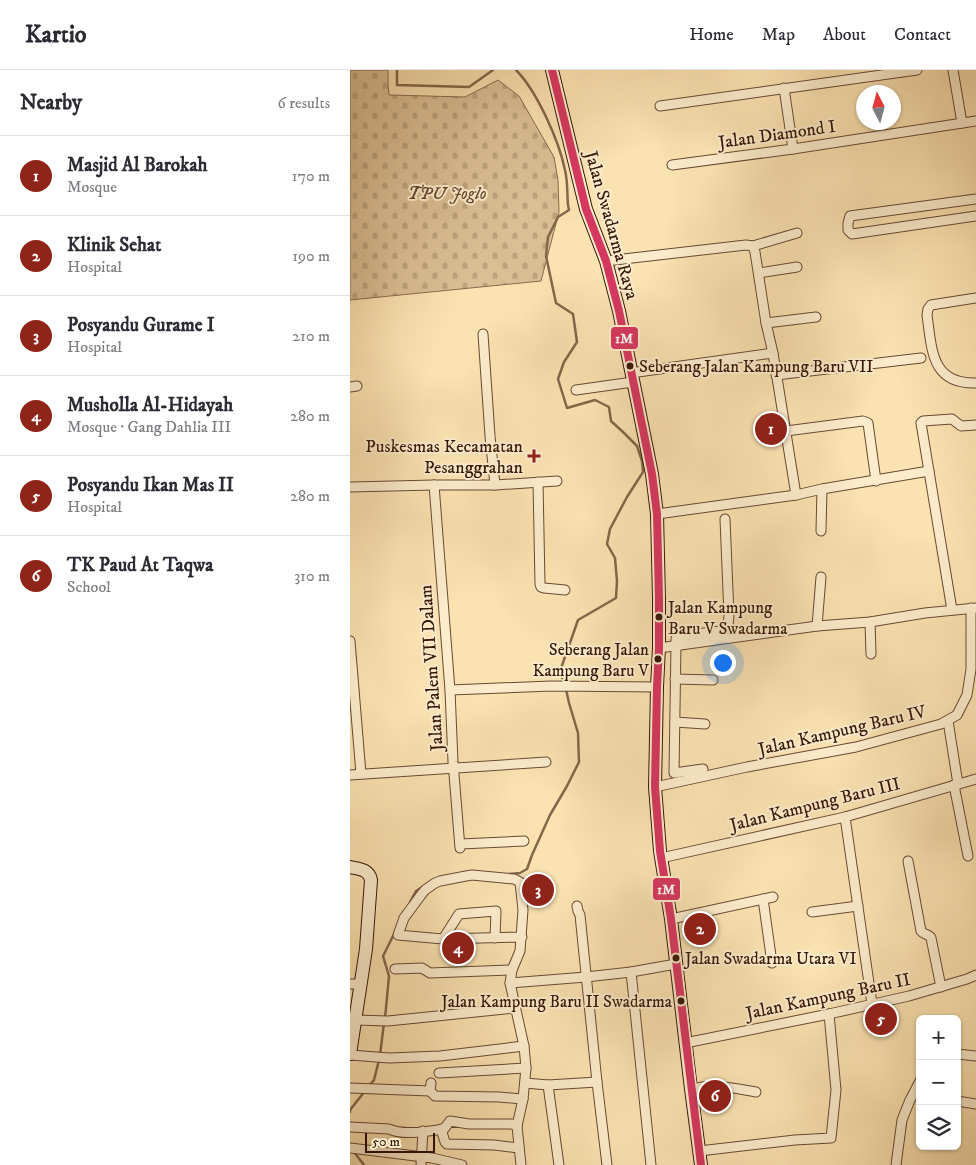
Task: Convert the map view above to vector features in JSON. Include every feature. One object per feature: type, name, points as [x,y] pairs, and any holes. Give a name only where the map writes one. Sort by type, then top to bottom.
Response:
[{"type":"main road","name":"Jalan Swadarma Raya","points":[[552,70],[586,208],[613,284],[652,474],[657,514],[660,648],[657,687],[655,787],[661,858],[671,919],[701,1165]]},
{"type":"main road","points":[[350,867],[366,871],[369,873],[371,880],[366,949],[356,984],[356,1020],[350,1055]]},
{"type":"street","points":[[660,106],[917,70]]},
{"type":"street","points":[[953,70],[962,123]]},
{"type":"street","points":[[784,88],[792,149]]},
{"type":"street","name":"Jalan Diamond I","points":[[672,165],[976,121]]},
{"type":"street","points":[[976,199],[850,216],[848,219],[848,230],[852,234],[976,216]]},
{"type":"street","points":[[606,261],[736,246],[753,246],[797,234]]},
{"type":"street","points":[[753,246],[756,252],[766,323],[773,353],[796,495]]},
{"type":"street","points":[[759,273],[797,267]]},
{"type":"street","points":[[976,298],[931,305],[927,315],[932,355],[936,364],[948,376],[957,381],[976,383]]},
{"type":"street","points":[[766,323],[816,317]]},
{"type":"street","points":[[483,334],[490,436],[496,485]]},
{"type":"street","points":[[576,390],[773,353]]},
{"type":"street","points":[[776,375],[922,358]]},
{"type":"street","points":[[952,610],[921,422],[952,419],[961,426],[976,424]]},
{"type":"street","points":[[786,431],[863,421],[868,422],[876,481]]},
{"type":"street","points":[[657,514],[796,495],[929,471]]},
{"type":"street","points":[[350,487],[496,485],[557,481]]},
{"type":"street","points":[[538,482],[540,584],[544,588],[565,590]]},
{"type":"street","name":"Jalan Palem VII Dalam","points":[[434,485],[460,846],[524,841]]},
{"type":"street","points":[[822,489],[822,531]]},
{"type":"street","points":[[703,769],[674,773],[676,639],[688,635],[721,631],[728,626],[725,519]]},
{"type":"street","points":[[817,626],[821,577]]},
{"type":"street","points":[[660,648],[817,626],[870,622],[973,608]]},
{"type":"street","name":"Jalan Kampung Baru IV","points":[[655,787],[747,767],[856,747],[948,721],[957,715],[967,695],[971,669],[973,608]]},
{"type":"street","points":[[870,622],[871,654]]},
{"type":"street","points":[[350,641],[360,774]]},
{"type":"street","points":[[675,679],[713,680]]},
{"type":"street","points":[[450,690],[552,686],[657,687]]},
{"type":"street","points":[[948,721],[968,856]]},
{"type":"street","points":[[675,722],[705,724]]},
{"type":"street","points":[[350,775],[546,762]]},
{"type":"street","name":"Jalan Kampung Baru III","points":[[661,858],[846,817],[976,779]]},
{"type":"street","points":[[846,817],[872,1004]]},
{"type":"street","points":[[908,861],[921,931],[931,938],[941,987]]},
{"type":"street","points":[[521,1165],[517,1126],[523,1099],[526,1068],[524,1046],[510,983],[512,970],[520,951],[522,937],[523,910],[520,882],[514,879],[472,876],[435,883],[421,894],[404,918],[398,935],[443,939],[522,937]]},
{"type":"street","points":[[671,919],[773,897]]},
{"type":"street","points":[[762,898],[772,963]]},
{"type":"street","points":[[577,906],[580,915],[607,1165]]},
{"type":"street","points":[[812,912],[858,906]]},
{"type":"street","points":[[443,939],[459,914],[496,911],[494,938]]},
{"type":"street","points":[[510,983],[631,972],[676,964]]},
{"type":"street","points":[[395,969],[422,968],[430,973],[512,970]]},
{"type":"street","points":[[631,972],[651,1165]]},
{"type":"street","name":"Jalan Kampung Baru II","points":[[685,1042],[829,1014],[909,996],[976,975]]},
{"type":"street","points":[[356,1020],[384,1021],[515,1008]]},
{"type":"street","points":[[699,1151],[795,1140],[832,1138],[836,1090],[829,1014]]},
{"type":"street","points":[[350,1055],[389,1058],[440,1056],[524,1046]]},
{"type":"street","points":[[961,1054],[976,1056]]},
{"type":"street","points":[[439,1073],[526,1068]]},
{"type":"street","points":[[524,1083],[548,1085],[597,1082]]},
{"type":"street","points":[[548,1085],[559,1165]]},
{"type":"street","points":[[691,1089],[703,1086],[716,1086],[756,1092]]},
{"type":"street","points":[[353,1088],[430,1087],[435,1096],[523,1099]]},
{"type":"street","points":[[896,1165],[902,1120],[916,1089]]},
{"type":"street","points":[[961,1102],[976,1104]]},
{"type":"street","points":[[353,1128],[389,1129],[395,1132],[423,1132],[444,1129],[450,1121],[469,1124],[512,1124],[517,1126]]},
{"type":"street","points":[[440,1129],[447,1144],[494,1145],[519,1148]]},
{"type":"street","points":[[421,1161],[423,1132]]},
{"type":"street","points":[[352,1148],[421,1161],[432,1158],[462,1165]]},
{"type":"green space","name":"TPU Joglo","points":[[350,70],[388,70],[389,95],[465,97],[498,80],[519,96],[554,157],[558,180],[559,212],[541,281],[350,300]]},
{"type":"waterway","points":[[397,70],[397,85],[469,87],[493,70]]},
{"type":"waterway","points":[[509,874],[520,873],[527,869],[550,815],[579,762],[578,733],[564,680],[559,674],[578,620],[616,598],[615,558],[607,544],[610,529],[643,472],[637,446],[611,421],[609,407],[595,400],[567,408],[558,379],[564,362],[577,342],[573,314],[556,303],[546,256],[548,237],[558,217],[569,210],[566,174],[558,145],[546,117],[532,90],[516,70]]},
{"type":"waterway","points":[[410,902],[416,891],[430,882]]},
{"type":"waterway","points":[[385,1018],[389,976],[383,956],[395,932]]},
{"type":"waterway","points":[[380,1055],[384,1023]]},
{"type":"waterway","points":[[368,1087],[374,1080],[379,1060]]},
{"type":"waterway","points":[[350,1112],[365,1091]]},
{"type":"waterway","points":[[354,1152],[364,1165]]},
{"type":"transit line","name":"1M","points":[[552,70],[586,209],[606,261],[619,311],[652,474],[657,514],[659,599],[655,787],[660,851],[671,919],[701,1165]]},
{"type":"place","name":"Seberang Jalan Kampung Baru VII","points":[[630,366]]},
{"type":"place","name":"Masjid Al Barokah","points":[[771,429]]},
{"type":"place","name":"Puskesmas Kecamatan Pesanggrahan","points":[[534,456]]},
{"type":"place","name":"Jalan Kampung Baru V Swadarma","points":[[659,617]]},
{"type":"place","name":"Seberang Jalan Kampung Baru V","points":[[658,659]]},
{"type":"place","name":"Posyandu Gurame I","points":[[538,890]]},
{"type":"place","name":"Klinik Sehat","points":[[700,929]]},
{"type":"place","name":"Musholla Al-Hidayah","points":[[458,948]]},
{"type":"place","name":"Jalan Swadarma Utara VI","points":[[676,958]]},
{"type":"place","name":"Jalan Kampung Baru II Swadarma","points":[[681,1001]]},
{"type":"place","name":"Posyandu Ikan Mas II","points":[[881,1019]]},
{"type":"place","name":"TK Paud At Taqwa","points":[[715,1096]]}]
